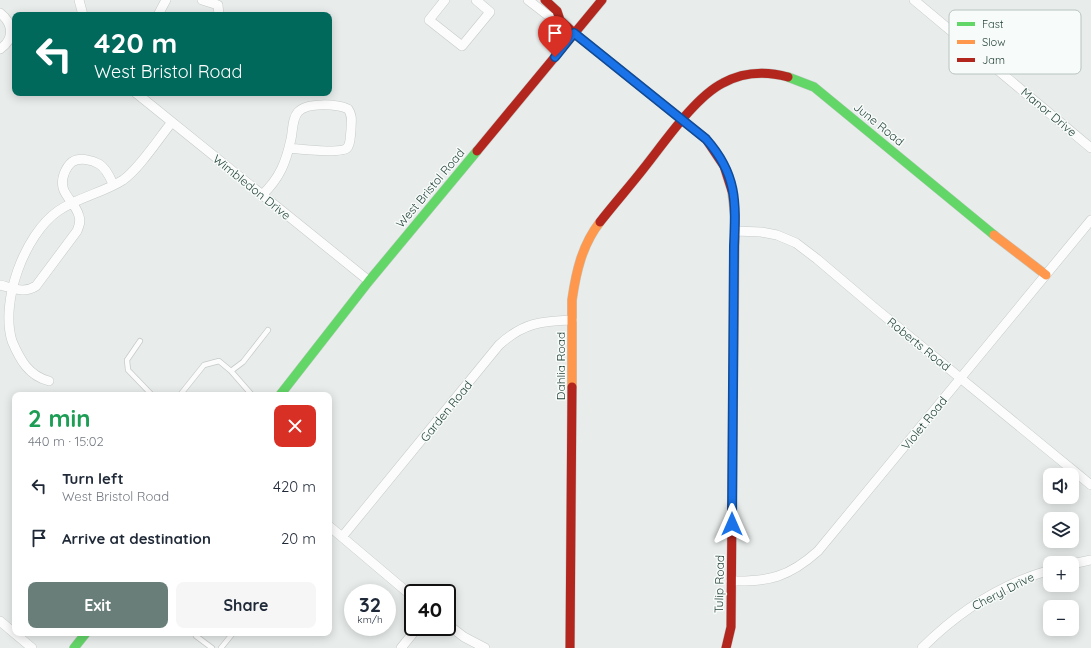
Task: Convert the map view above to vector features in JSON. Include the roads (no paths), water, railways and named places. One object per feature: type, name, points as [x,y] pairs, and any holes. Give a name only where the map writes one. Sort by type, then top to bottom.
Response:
[{"type":"street","points":[[78,0],[82,12]]},
{"type":"street","points":[[160,12],[166,0]]},
{"type":"street","points":[[202,0],[218,5],[219,12]]},
{"type":"street","points":[[445,0],[429,20],[462,46],[490,12],[476,0]]},
{"type":"street","name":"Tulip Road","points":[[528,0],[550,17],[560,20],[574,33],[706,139],[727,171],[733,187],[736,216],[731,627],[726,648]]},
{"type":"street","name":"Tulip Road","points":[[544,0],[557,11],[560,20]]},
{"type":"street","name":"West Bristol Road","points":[[282,392],[369,281],[602,0]]},
{"type":"street","name":"Manor Drive","points":[[914,0],[949,29]]},
{"type":"street","points":[[0,13],[7,21],[11,36],[7,44],[0,49]]},
{"type":"street","name":"June Road","points":[[683,120],[707,93],[726,81],[739,76],[763,73],[785,75],[803,81],[822,92],[997,237],[1046,275]]},
{"type":"street","name":"Manor Drive","points":[[1002,74],[1091,148]]},
{"type":"street","name":"Wimbledon Drive","points":[[140,96],[369,281]]},
{"type":"street","points":[[262,195],[272,186],[282,171],[296,116],[299,111],[305,107],[336,106],[348,109],[352,115],[350,143],[344,150],[336,151],[289,148]]},
{"type":"street","name":"Dahlia Road","points":[[570,648],[572,300],[577,272],[587,243],[605,216],[683,120]]},
{"type":"street","points":[[49,381],[41,379],[29,370],[20,357],[10,337],[8,329],[7,313],[11,287],[24,252],[35,234],[56,212],[71,203],[122,180],[132,172],[172,122]]},
{"type":"street","points":[[0,285],[26,290],[30,290],[36,286],[77,231],[80,224],[79,217],[62,188],[62,180],[70,163],[75,160],[82,159],[101,165],[107,172],[113,184]]},
{"type":"street","name":"Violet Road","points":[[731,581],[771,579],[796,569],[804,564],[824,544],[1091,220]]},
{"type":"street","name":"Roberts Road","points":[[735,231],[761,232],[777,235],[796,244],[817,259],[1091,485]]},
{"type":"street","name":"Garden Road","points":[[342,537],[499,345],[508,336],[525,327],[552,321],[572,320]]},
{"type":"street","points":[[332,529],[404,589]]},
{"type":"street","points":[[1079,563],[1091,560]]},
{"type":"street","name":"Cheryl Drive","points":[[922,648],[953,620],[988,596],[1031,576],[1043,572]]},
{"type":"street","points":[[0,622],[12,632]]},
{"type":"street","points":[[456,631],[464,637],[485,648]]},
{"type":"street","points":[[17,636],[32,648]]},
{"type":"street","points":[[74,648],[84,636]]},
{"type":"street","points":[[401,648],[411,636]]},
{"type":"lane","points":[[231,371],[244,362],[268,330]]},
{"type":"lane","points":[[140,341],[127,360],[128,370],[149,392]]},
{"type":"lane","points":[[182,392],[204,365],[219,361],[231,371],[249,392]]},
{"type":"lane","points":[[196,636],[212,648]]},
{"type":"lane","points":[[221,648],[231,636]]}]
